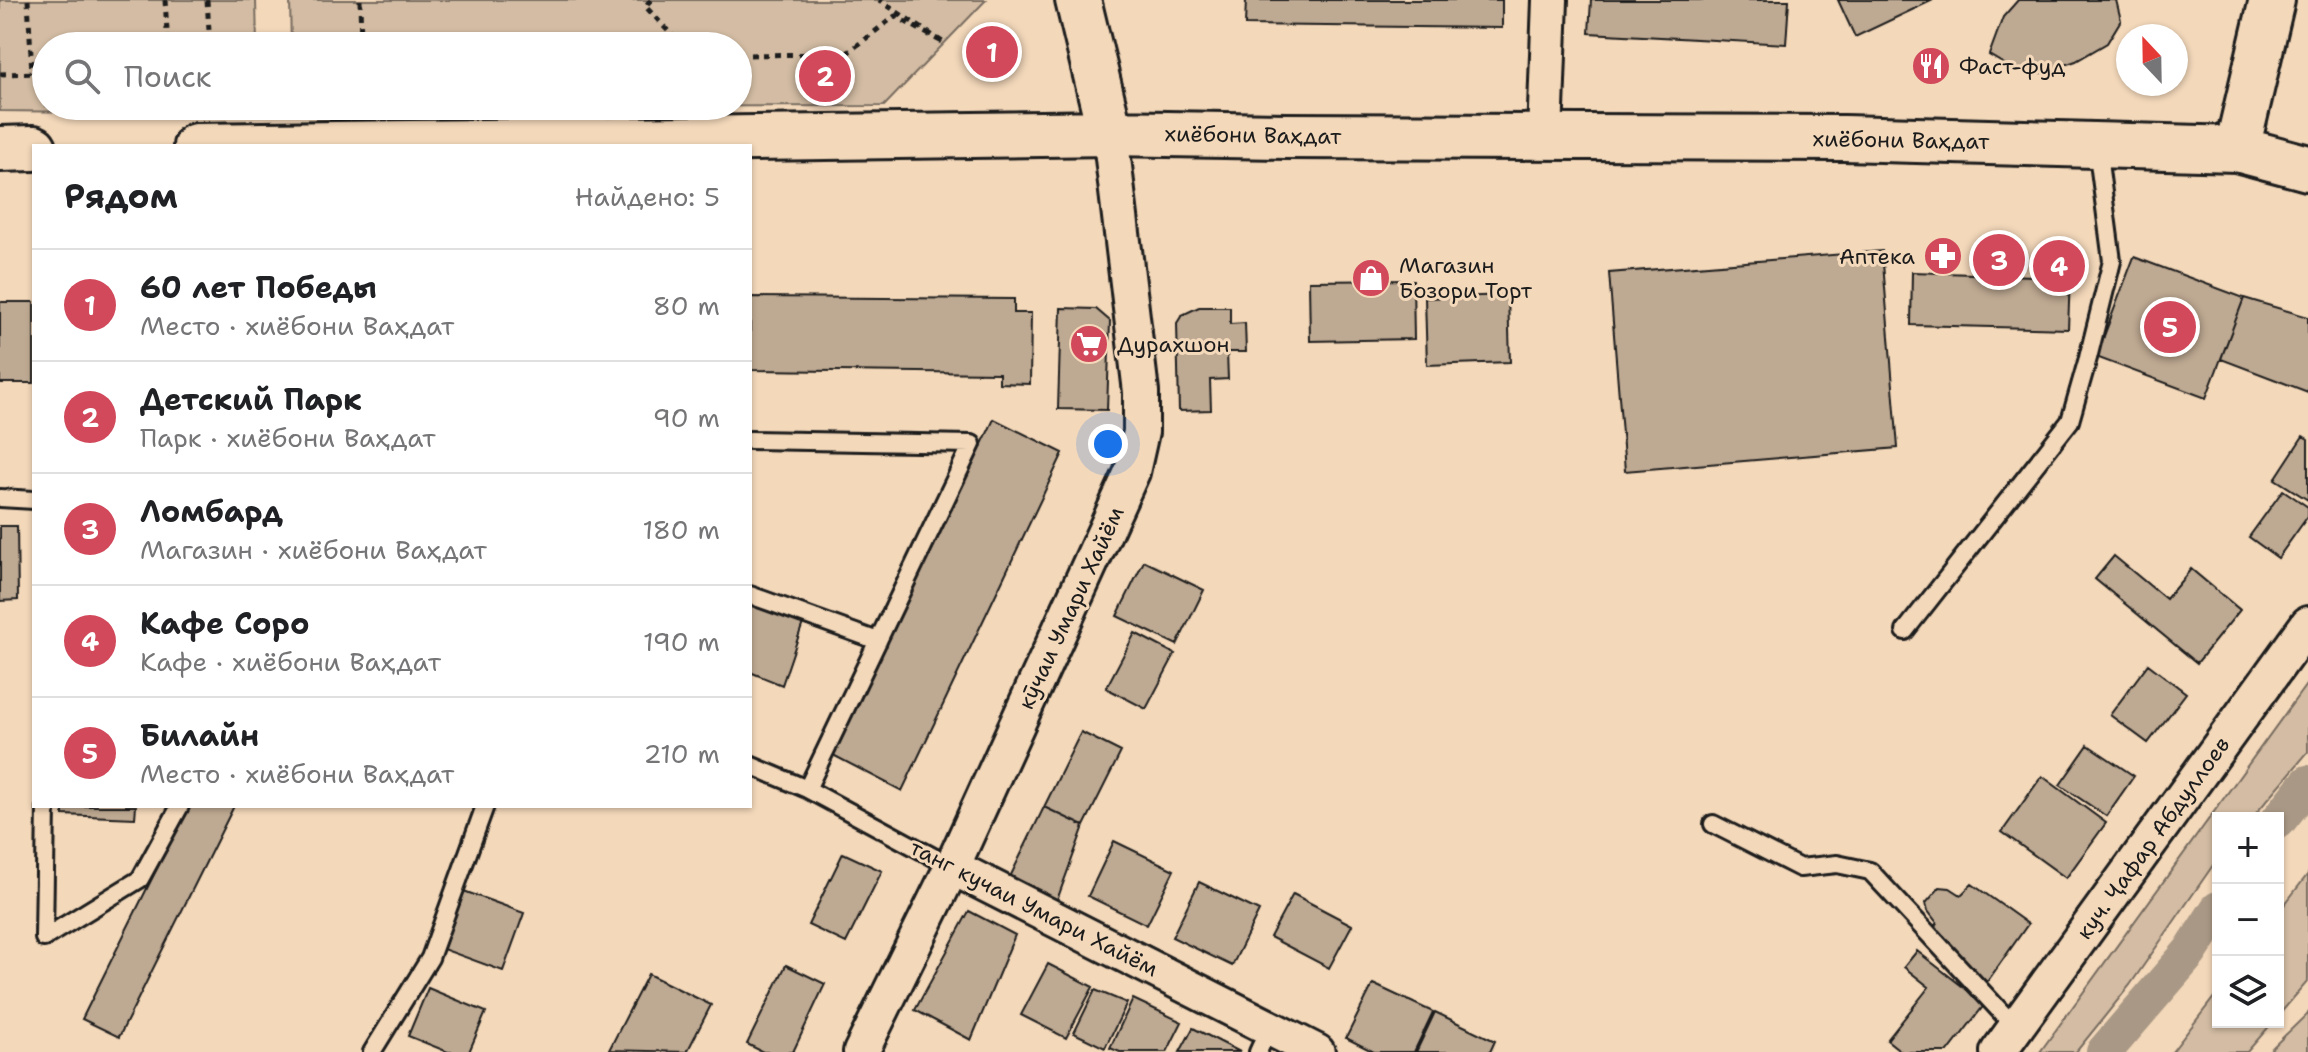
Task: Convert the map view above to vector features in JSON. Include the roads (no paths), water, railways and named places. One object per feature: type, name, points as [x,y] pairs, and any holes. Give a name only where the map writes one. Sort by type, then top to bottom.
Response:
[{"type":"main road","points":[[1078,0],[1110,133]]},
{"type":"main road","points":[[2237,149],[2272,0]]},
{"type":"main road","name":"хиёбони Ваҳдат","points":[[464,144],[1110,133],[1844,138],[2237,149],[2308,168]]},
{"type":"main road","points":[[0,149],[32,148]]},
{"type":"street","points":[[1545,136],[1550,0]]},
{"type":"street","name":"кӯчаи Умари Хайём","points":[[861,1052],[952,867],[1132,472],[1141,432],[1141,392],[1110,133]]},
{"type":"street","name":"куч. Ҷафар Абдуллоев","points":[[2007,1040],[2308,624]]},
{"type":"street","name":"танг кучаи Умари Хайём","points":[[952,867],[1263,1040],[1317,1052]]},
{"type":"lane","points":[[1905,631],[2070,421],[2112,261],[2097,145]]},
{"type":"lane","points":[[752,440],[972,444],[807,789]]},
{"type":"lane","points":[[0,498],[32,500]]},
{"type":"lane","points":[[752,596],[878,641]]},
{"type":"lane","name":"танг кучаи Умари Хайём","points":[[752,766],[807,789],[952,867]]},
{"type":"lane","points":[[46,808],[44,938],[140,879],[179,808]]},
{"type":"lane","points":[[372,1052],[430,958],[484,808]]},
{"type":"lane","points":[[1713,824],[1800,868],[1837,864],[1870,871],[2007,1040]]},
{"type":"waterway","points":[[2284,813],[2308,783]]},
{"type":"waterway","points":[[2104,1052],[2190,952],[2212,918]]},
{"type":"place","name":"60 лет Победы","points":[[992,52]]},
{"type":"place","name":"Фаст-фуд","points":[[1931,66]]},
{"type":"place","name":"Детский Парк","points":[[825,76]]},
{"type":"place","name":"Аптека","points":[[1943,256]]},
{"type":"place","name":"Ломбард","points":[[1999,260]]},
{"type":"place","name":"Кафе Соро","points":[[2059,266]]},
{"type":"place","name":"Магазин Бозори Торт","points":[[1371,278]]},
{"type":"place","name":"Билайн","points":[[2170,327]]},
{"type":"place","name":"Дурахшон","points":[[1089,344]]}]
